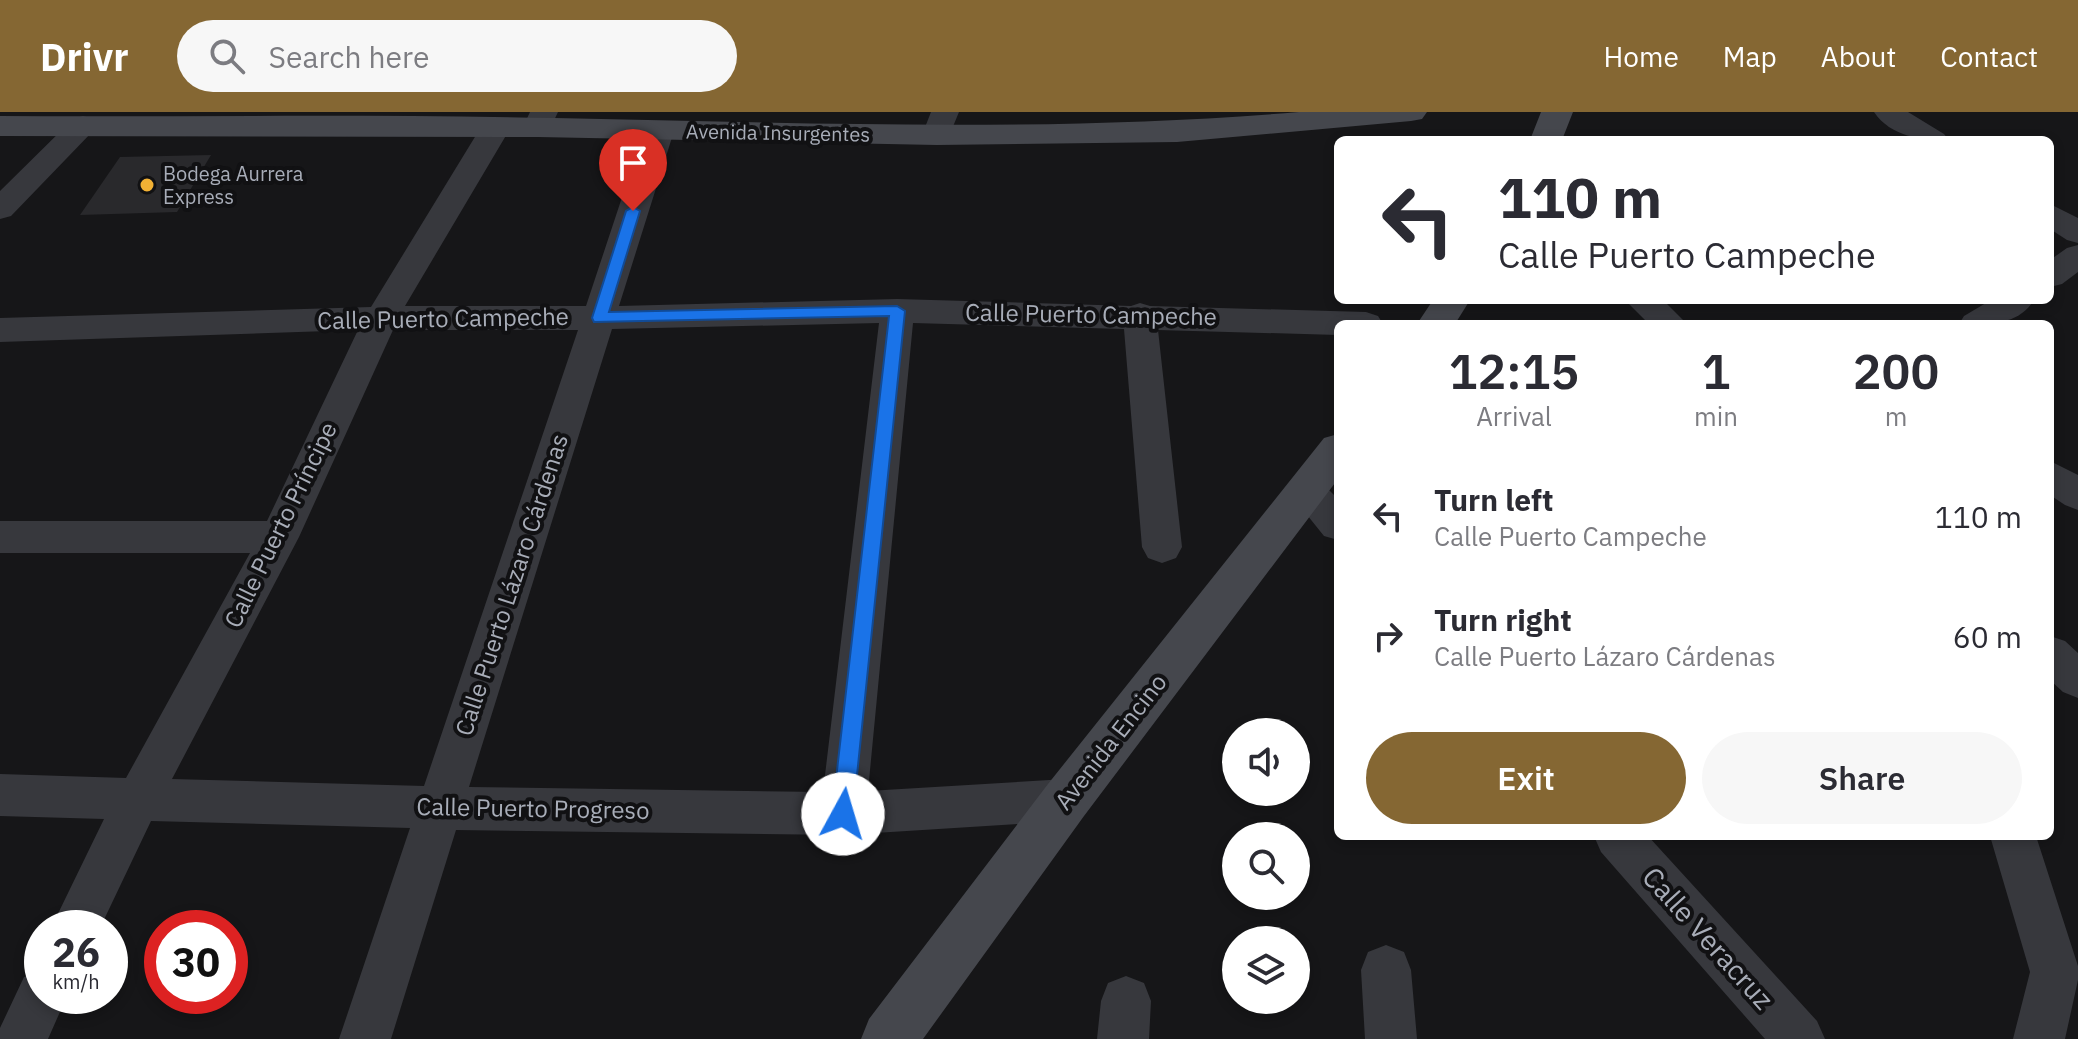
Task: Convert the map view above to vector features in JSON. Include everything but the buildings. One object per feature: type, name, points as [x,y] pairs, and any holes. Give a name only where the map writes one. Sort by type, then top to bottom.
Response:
[{"type":"main road","name":"Avenida Insurgentes","points":[[0,126],[496,127],[541,120],[659,131],[941,124],[1177,132],[1411,112]]},
{"type":"main road","points":[[1548,136],[1557,112]]},
{"type":"main road","name":"Avenida Encino","points":[[889,1039],[1066,800],[1334,454]]},
{"type":"street","points":[[1888,112],[1927,136]]},
{"type":"street","points":[[0,209],[83,125]]},
{"type":"street","name":"Calle Puerto Príncipe","points":[[84,910],[138,799],[279,537],[381,318],[496,127]]},
{"type":"street","name":"Calle Puerto Lázaro Cárdenas","points":[[365,1039],[659,131]]},
{"type":"street","points":[[2054,217],[2078,233]]},
{"type":"street","points":[[2054,273],[2078,256]]},
{"type":"street","points":[[1647,304],[1665,320]]},
{"type":"street","points":[[1983,320],[2010,304]]},
{"type":"street","points":[[843,814],[897,311]]},
{"type":"street","name":"Calle Puerto Campeche","points":[[0,330],[381,318],[599,318],[897,311],[1140,315],[1334,323]]},
{"type":"street","points":[[1140,315],[1162,547]]},
{"type":"street","points":[[2054,478],[2078,495]]},
{"type":"street","points":[[1306,490],[1334,521]]},
{"type":"street","points":[[0,537],[279,537]]},
{"type":"street","points":[[2054,658],[2078,679]]},
{"type":"street","name":"Calle Puerto Progreso","points":[[0,795],[440,808],[843,814],[1066,800]]},
{"type":"street","name":"Calle Veracruz","points":[[1621,840],[1799,1039]]},
{"type":"street","points":[[2011,840],[2055,972],[2039,1039]]},
{"type":"street","points":[[1386,970],[1391,1039]]},
{"type":"street","points":[[21,1039],[33,1014]]},
{"type":"place","name":"Bodega Aurrera Express","points":[[147,185]]},
{"type":"route","points":[[633,211],[599,318],[897,311],[843,814]]}]
